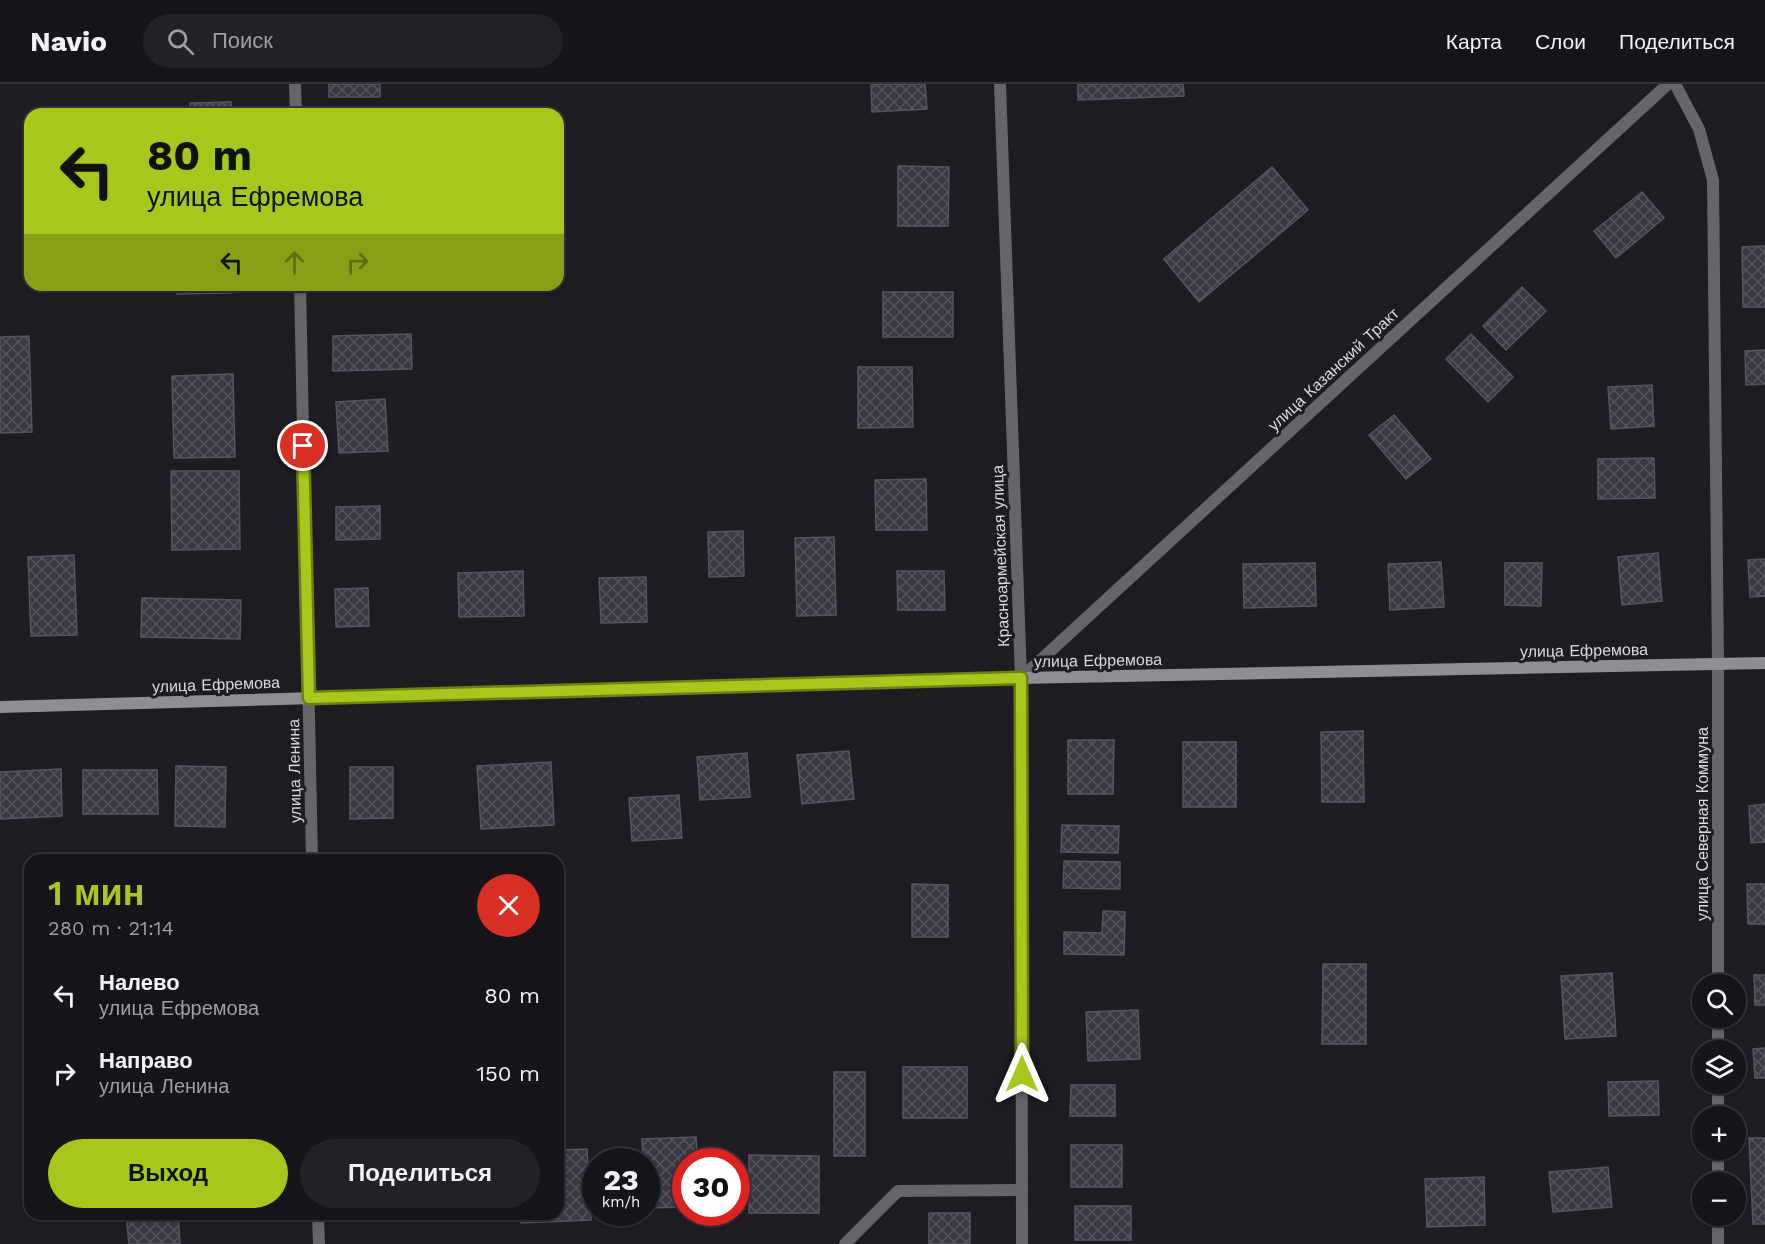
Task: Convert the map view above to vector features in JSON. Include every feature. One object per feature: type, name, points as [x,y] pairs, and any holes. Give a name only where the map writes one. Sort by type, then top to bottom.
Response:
[{"type":"street","points":[[295,84],[296,108]]},
{"type":"street","name":"Красноармейская улица","points":[[1000,84],[1021,678],[1022,1244]]},
{"type":"street","name":"улица Казанский Тракт","points":[[1021,678],[1668,84]]},
{"type":"street","name":"улица Северная Коммуна","points":[[1675,84],[1699,129],[1713,180],[1718,664],[1718,974]]},
{"type":"street","name":"улица Ленина","points":[[300,291],[312,854]]},
{"type":"street","name":"улица Ефремова","points":[[0,707],[1021,678],[1765,663]]},
{"type":"street","points":[[844,1244],[898,1191],[1022,1190]]},
{"type":"street","points":[[318,1220],[319,1244]]},
{"type":"street","points":[[1718,1226],[1719,1244]]},
{"type":"building","points":[[329,84],[380,84],[380,97],[329,97]]},
{"type":"building","points":[[871,84],[925,84],[927,109],[872,112]]},
{"type":"building","points":[[1078,84],[1183,84],[1184,96],[1078,100]]},
{"type":"building","points":[[231,102],[232,108],[190,108],[190,103]]},
{"type":"building","points":[[898,166],[949,167],[948,226],[898,226]]},
{"type":"building","points":[[1272,167],[1308,210],[1199,302],[1164,259]]},
{"type":"building","points":[[1642,192],[1664,218],[1616,258],[1594,231]]},
{"type":"building","points":[[1765,246],[1765,307],[1743,307],[1742,247]]},
{"type":"building","points":[[1522,287],[1546,311],[1506,350],[1483,326]]},
{"type":"building","points":[[177,291],[232,291],[232,293],[177,294]]},
{"type":"building","points":[[883,292],[953,292],[953,337],[883,337]]},
{"type":"building","points":[[411,334],[412,369],[333,371],[333,336]]},
{"type":"building","points":[[1471,334],[1513,377],[1488,402],[1446,359]]},
{"type":"building","points":[[29,336],[32,432],[0,433],[0,337]]},
{"type":"building","points":[[1765,350],[1765,384],[1746,385],[1745,351]]},
{"type":"building","points":[[858,367],[912,367],[913,427],[858,428]]},
{"type":"building","points":[[233,374],[235,457],[174,458],[172,376]]},
{"type":"building","points":[[1652,385],[1654,426],[1611,429],[1608,387]]},
{"type":"building","points":[[385,399],[388,451],[339,453],[336,402]]},
{"type":"building","points":[[1394,415],[1431,459],[1406,479],[1369,435]]},
{"type":"building","points":[[1654,458],[1655,498],[1598,499],[1598,459]]},
{"type":"building","points":[[171,471],[239,471],[240,549],[172,550]]},
{"type":"building","points":[[926,479],[927,530],[876,530],[875,480]]},
{"type":"building","points":[[380,506],[380,539],[336,540],[336,507]]},
{"type":"building","points":[[743,531],[744,576],[709,577],[708,532]]},
{"type":"building","points":[[834,537],[836,615],[797,616],[795,538]]},
{"type":"building","points":[[1658,553],[1662,601],[1622,605],[1618,557]]},
{"type":"building","points":[[74,555],[77,635],[31,636],[28,557]]},
{"type":"building","points":[[1765,559],[1765,596],[1750,597],[1748,560]]},
{"type":"building","points":[[1441,562],[1444,607],[1390,610],[1388,564]]},
{"type":"building","points":[[1315,563],[1316,606],[1244,608],[1243,564]]},
{"type":"building","points":[[1505,563],[1542,563],[1541,606],[1505,605]]},
{"type":"building","points":[[523,571],[524,616],[459,617],[458,573]]},
{"type":"building","points":[[897,571],[944,571],[945,610],[898,610]]},
{"type":"building","points":[[646,577],[647,622],[601,623],[599,578]]},
{"type":"building","points":[[368,588],[369,626],[336,627],[335,589]]},
{"type":"building","points":[[142,598],[241,600],[240,639],[141,637]]},
{"type":"building","points":[[1363,731],[1364,802],[1322,802],[1321,732]]},
{"type":"building","points":[[1068,740],[1114,740],[1113,794],[1068,794]]},
{"type":"building","points":[[1183,742],[1236,742],[1236,807],[1183,807]]},
{"type":"building","points":[[849,751],[854,799],[802,804],[797,755]]},
{"type":"building","points":[[747,753],[750,797],[700,800],[697,757]]},
{"type":"building","points":[[551,762],[554,825],[481,829],[477,766]]},
{"type":"building","points":[[176,766],[226,767],[225,827],[175,826]]},
{"type":"building","points":[[350,767],[393,767],[393,818],[350,819]]},
{"type":"building","points":[[61,769],[62,816],[0,819],[0,772]]},
{"type":"building","points":[[83,770],[157,770],[158,814],[83,814]]},
{"type":"building","points":[[679,795],[682,838],[632,841],[629,798]]},
{"type":"building","points":[[1765,804],[1765,842],[1751,843],[1749,806]]},
{"type":"building","points":[[1062,825],[1119,826],[1118,853],[1061,852]]},
{"type":"building","points":[[1064,861],[1120,862],[1120,889],[1063,888]]},
{"type":"building","points":[[912,884],[948,885],[948,937],[912,937]]},
{"type":"building","points":[[1747,884],[1765,884],[1765,924],[1748,924]]},
{"type":"building","points":[[1103,911],[1125,912],[1124,955],[1064,954],[1064,932],[1102,933]]},
{"type":"building","points":[[1323,964],[1366,964],[1366,1044],[1322,1044]]},
{"type":"building","points":[[1612,973],[1616,1036],[1565,1039],[1561,976]]},
{"type":"building","points":[[1754,975],[1765,975],[1765,1005],[1755,1005]]},
{"type":"building","points":[[1138,1010],[1140,1059],[1088,1061],[1086,1012]]},
{"type":"building","points":[[1765,1048],[1765,1078],[1755,1078],[1753,1049]]},
{"type":"building","points":[[903,1067],[967,1067],[967,1118],[903,1118]]},
{"type":"building","points":[[834,1072],[865,1072],[865,1156],[834,1156]]},
{"type":"building","points":[[1658,1081],[1659,1115],[1609,1116],[1608,1082]]},
{"type":"building","points":[[1071,1085],[1115,1085],[1115,1116],[1070,1116]]},
{"type":"building","points":[[696,1137],[697,1148],[672,1148],[672,1207],[660,1208],[660,1148],[642,1148],[642,1139]]},
{"type":"building","points":[[1749,1138],[1765,1138],[1765,1224],[1753,1224]]},
{"type":"building","points":[[1071,1145],[1122,1145],[1122,1187],[1071,1187]]},
{"type":"building","points":[[582,1149],[582,1220],[521,1223],[521,1220],[564,1220],[564,1150]]},
{"type":"building","points":[[750,1155],[819,1156],[819,1213],[750,1213]]},
{"type":"building","points":[[1608,1167],[1612,1207],[1553,1212],[1549,1172]]},
{"type":"building","points":[[1484,1177],[1485,1225],[1427,1227],[1425,1179]]},
{"type":"building","points":[[1075,1206],[1131,1206],[1131,1240],[1075,1240]]},
{"type":"building","points":[[929,1213],[970,1213],[970,1244],[929,1244]]},
{"type":"building","points":[[127,1220],[178,1220],[180,1244],[129,1244]]},
{"type":"route","points":[[303,446],[309,698],[1021,678],[1022,1074]]}]
